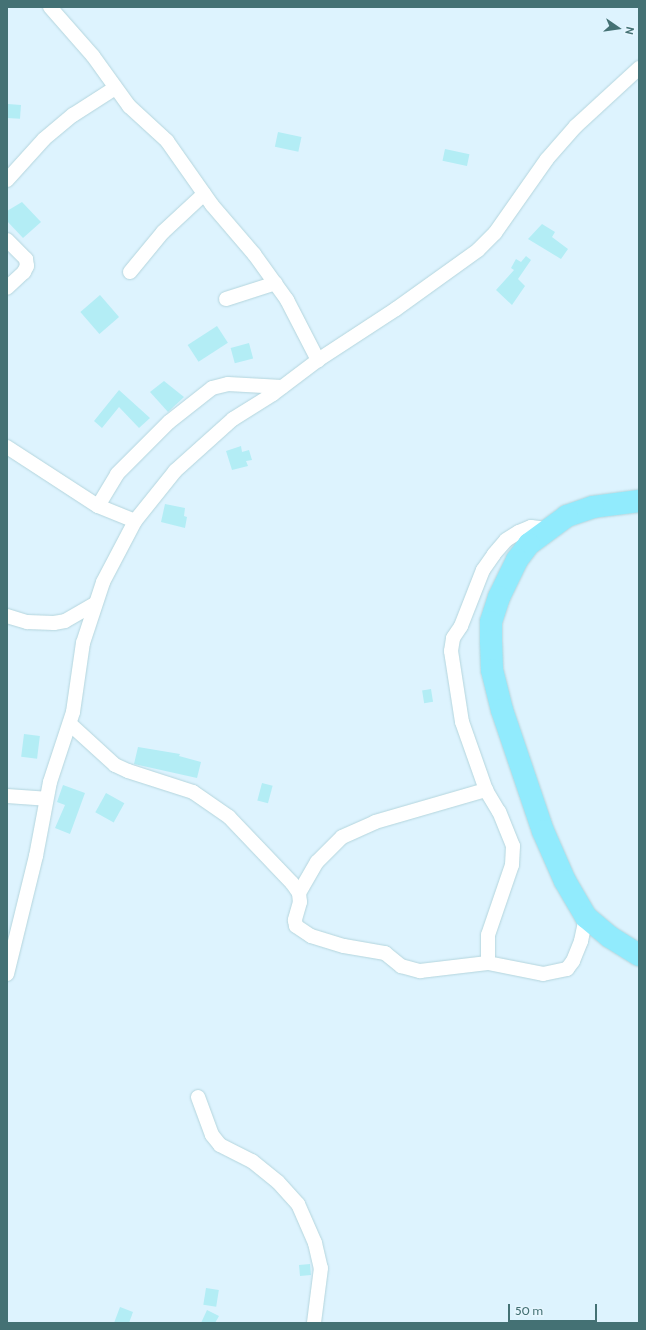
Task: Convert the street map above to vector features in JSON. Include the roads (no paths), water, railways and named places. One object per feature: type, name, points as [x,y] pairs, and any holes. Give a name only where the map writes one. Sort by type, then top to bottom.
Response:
[{"type":"highway","points":[[639,501],[593,507],[567,516],[547,529],[529,544],[517,560],[499,597],[491,622],[492,670],[502,710],[543,831],[564,881],[586,917],[610,937],[639,955]]},
{"type":"street","points":[[50,7],[97,61],[129,106],[167,141],[204,194],[239,235],[276,283],[298,318],[318,360]]},
{"type":"street","points":[[7,974],[26,902],[46,799],[70,724],[83,643],[103,582],[135,521],[174,471],[233,419],[282,387],[318,360],[421,292],[478,250],[495,233],[547,159],[576,126],[639,68]]},
{"type":"street","points":[[7,180],[44,140],[73,116],[115,88]]},
{"type":"street","points":[[130,272],[163,232],[204,194]]},
{"type":"street","points":[[7,240],[26,259],[27,266],[24,272],[7,288]]},
{"type":"street","points":[[226,300],[276,283]]},
{"type":"street","points":[[98,506],[117,474],[170,422],[212,388],[228,384],[282,387]]},
{"type":"street","points":[[7,447],[98,506],[135,521]]},
{"type":"street","points":[[488,964],[488,934],[512,865],[512,846],[500,812],[486,790],[462,722],[451,651],[453,638],[461,626],[483,570],[494,554],[506,540],[519,532],[531,527],[547,529]]},
{"type":"street","points":[[7,616],[28,622],[54,623],[65,621],[95,604]]},
{"type":"street","points":[[70,724],[115,764],[128,771],[181,787],[214,805],[280,869],[299,893],[300,902],[295,920],[296,926],[311,936],[344,946],[384,953],[401,966],[420,971],[488,964],[544,974],[567,969],[581,941],[586,917]]},
{"type":"street","points":[[299,893],[317,862],[342,837],[375,822],[486,790]]},
{"type":"street","points":[[7,796],[46,799]]},
{"type":"street","points":[[198,1097],[212,1135],[220,1145],[252,1161],[278,1182],[298,1204],[315,1243],[321,1268],[314,1323]]}]
